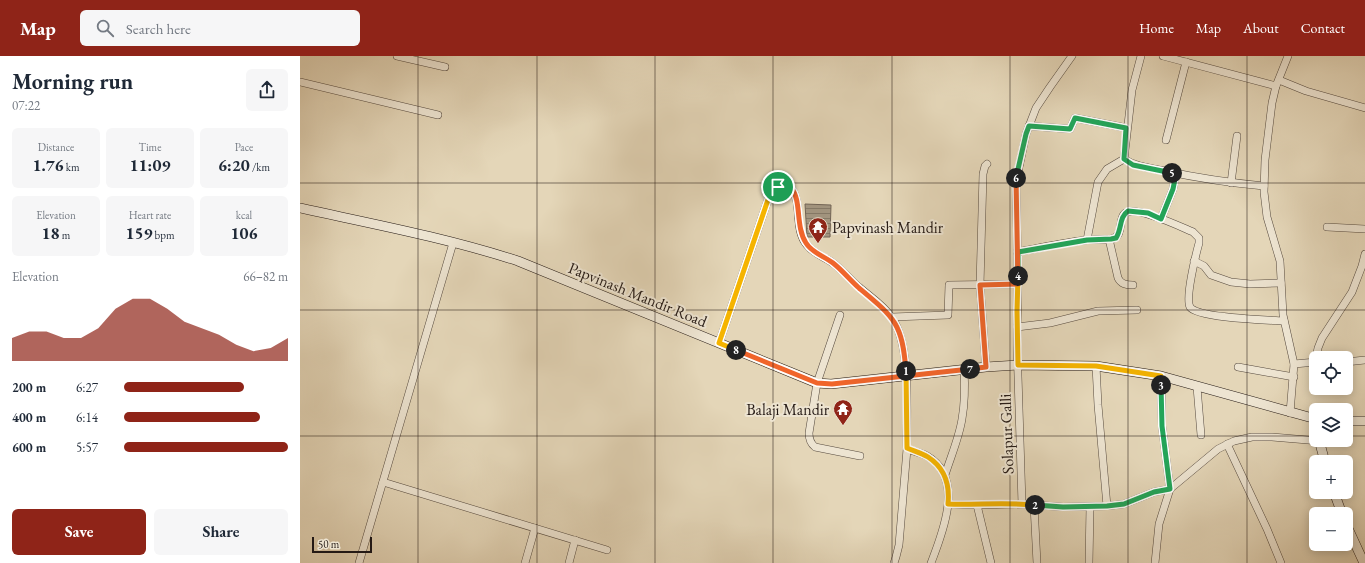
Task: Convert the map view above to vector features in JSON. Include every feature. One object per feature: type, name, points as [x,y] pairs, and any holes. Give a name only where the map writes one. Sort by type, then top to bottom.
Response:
[{"type":"street","points":[[396,56],[445,67]]},
{"type":"street","name":"Solapur Galli","points":[[1022,504],[1017,327],[1018,252],[1016,182],[1026,134],[1036,108],[1072,56]]},
{"type":"street","points":[[1124,159],[1126,128],[1132,90],[1141,56]]},
{"type":"street","points":[[1162,56],[1277,83],[1365,108]]},
{"type":"street","points":[[1288,56],[1277,83],[1268,127],[1264,186],[1267,216],[1280,261],[1280,283],[1284,321],[1294,364],[1290,413]]},
{"type":"street","points":[[1166,140],[1186,62]]},
{"type":"street","points":[[300,82],[438,115]]},
{"type":"street","points":[[1029,126],[1070,129],[1075,118],[1126,128]]},
{"type":"street","points":[[1231,183],[1237,136]]},
{"type":"street","points":[[1124,159],[1133,165],[1176,174],[1231,183],[1264,186]]},
{"type":"street","points":[[1087,240],[1098,182],[1107,168],[1124,159]]},
{"type":"street","points":[[986,367],[980,285],[983,174],[985,166],[988,164]]},
{"type":"street","points":[[1161,219],[1173,189],[1176,174]]},
{"type":"street","points":[[719,343],[771,191],[778,187],[791,188],[796,195],[800,233],[807,245],[813,251],[831,261],[858,287],[876,301],[892,317],[902,339],[906,376],[907,448],[899,545],[894,563]]},
{"type":"street","name":"Papvinash Mandir Road","points":[[300,208],[453,243],[518,261],[817,383],[832,384],[964,369],[1018,365],[1096,366],[1161,376],[1309,418]]},
{"type":"street","points":[[1018,252],[1087,240],[1116,238],[1122,217],[1128,211],[1148,213],[1193,232],[1199,238],[1188,297],[1190,307],[1194,310],[1220,316],[1284,321]]},
{"type":"street","points":[[1327,227],[1365,229]]},
{"type":"street","points":[[1109,239],[1120,282],[1133,286]]},
{"type":"street","points":[[359,563],[453,243]]},
{"type":"street","points":[[1317,351],[1322,338],[1352,292],[1365,254]]},
{"type":"street","points":[[1194,261],[1204,266],[1211,275],[1231,282],[1250,284],[1280,283]]},
{"type":"street","points":[[892,317],[948,315],[949,285],[1018,284]]},
{"type":"street","points":[[1017,327],[1050,323],[1098,311],[1137,310]]},
{"type":"street","points":[[840,315],[817,383],[809,433],[811,444],[815,447],[860,456]]},
{"type":"street","points":[[1353,361],[1365,360]]},
{"type":"street","points":[[1294,364],[1309,363]]},
{"type":"street","points":[[1096,366],[1107,506]]},
{"type":"street","points":[[1238,367],[1294,377]]},
{"type":"street","points":[[931,563],[946,518],[948,497],[945,475],[958,436],[962,418],[965,394],[964,369]]},
{"type":"street","points":[[1155,563],[1160,524],[1170,489],[1162,426],[1161,376]]},
{"type":"street","points":[[1197,386],[1201,434]]},
{"type":"street","points":[[1353,421],[1365,422]]},
{"type":"street","points":[[948,504],[1022,504],[1063,507],[1124,504],[1154,492],[1170,489],[1207,457],[1227,444],[1252,437],[1309,440]]},
{"type":"street","points":[[1227,444],[1267,529],[1281,563]]},
{"type":"street","points":[[907,448],[927,456],[945,475]]},
{"type":"street","points":[[383,482],[607,550]]},
{"type":"street","points":[[977,505],[990,563]]},
{"type":"street","points":[[1034,505],[1037,563]]},
{"type":"street","points":[[1090,506],[1090,563]]},
{"type":"street","points":[[525,563],[535,528]]},
{"type":"street","points":[[1353,539],[1364,563]]},
{"type":"street","points":[[569,563],[575,540]]},
{"type":"shaded area","points":[[805,204],[831,205],[830,237],[807,237]]},
{"type":"place","name":"Papvinash Mandir","points":[[818,244]]},
{"type":"place","name":"Balaji Mandir","points":[[843,426]]},
{"type":"route","points":[[778,187],[771,191],[719,343],[817,383],[832,384],[906,376],[964,369],[986,367],[980,285],[1018,284],[1016,182],[1029,126],[1070,129],[1075,118],[1126,128],[1124,159],[1133,165],[1176,174],[1173,189],[1161,219],[1148,213],[1128,211],[1122,217],[1120,230],[1116,238],[1087,240],[1018,252],[1018,277],[1018,284],[1017,311],[1017,344],[1018,365],[1096,366],[1161,376],[1162,426],[1170,489],[1154,492],[1124,504],[1107,506],[1063,507],[1022,504],[948,504],[945,475],[927,456],[907,448],[906,376],[902,339],[897,326],[892,317],[876,301],[858,287],[831,261],[813,251],[807,245],[800,233],[796,195],[791,188],[778,187]]}]
